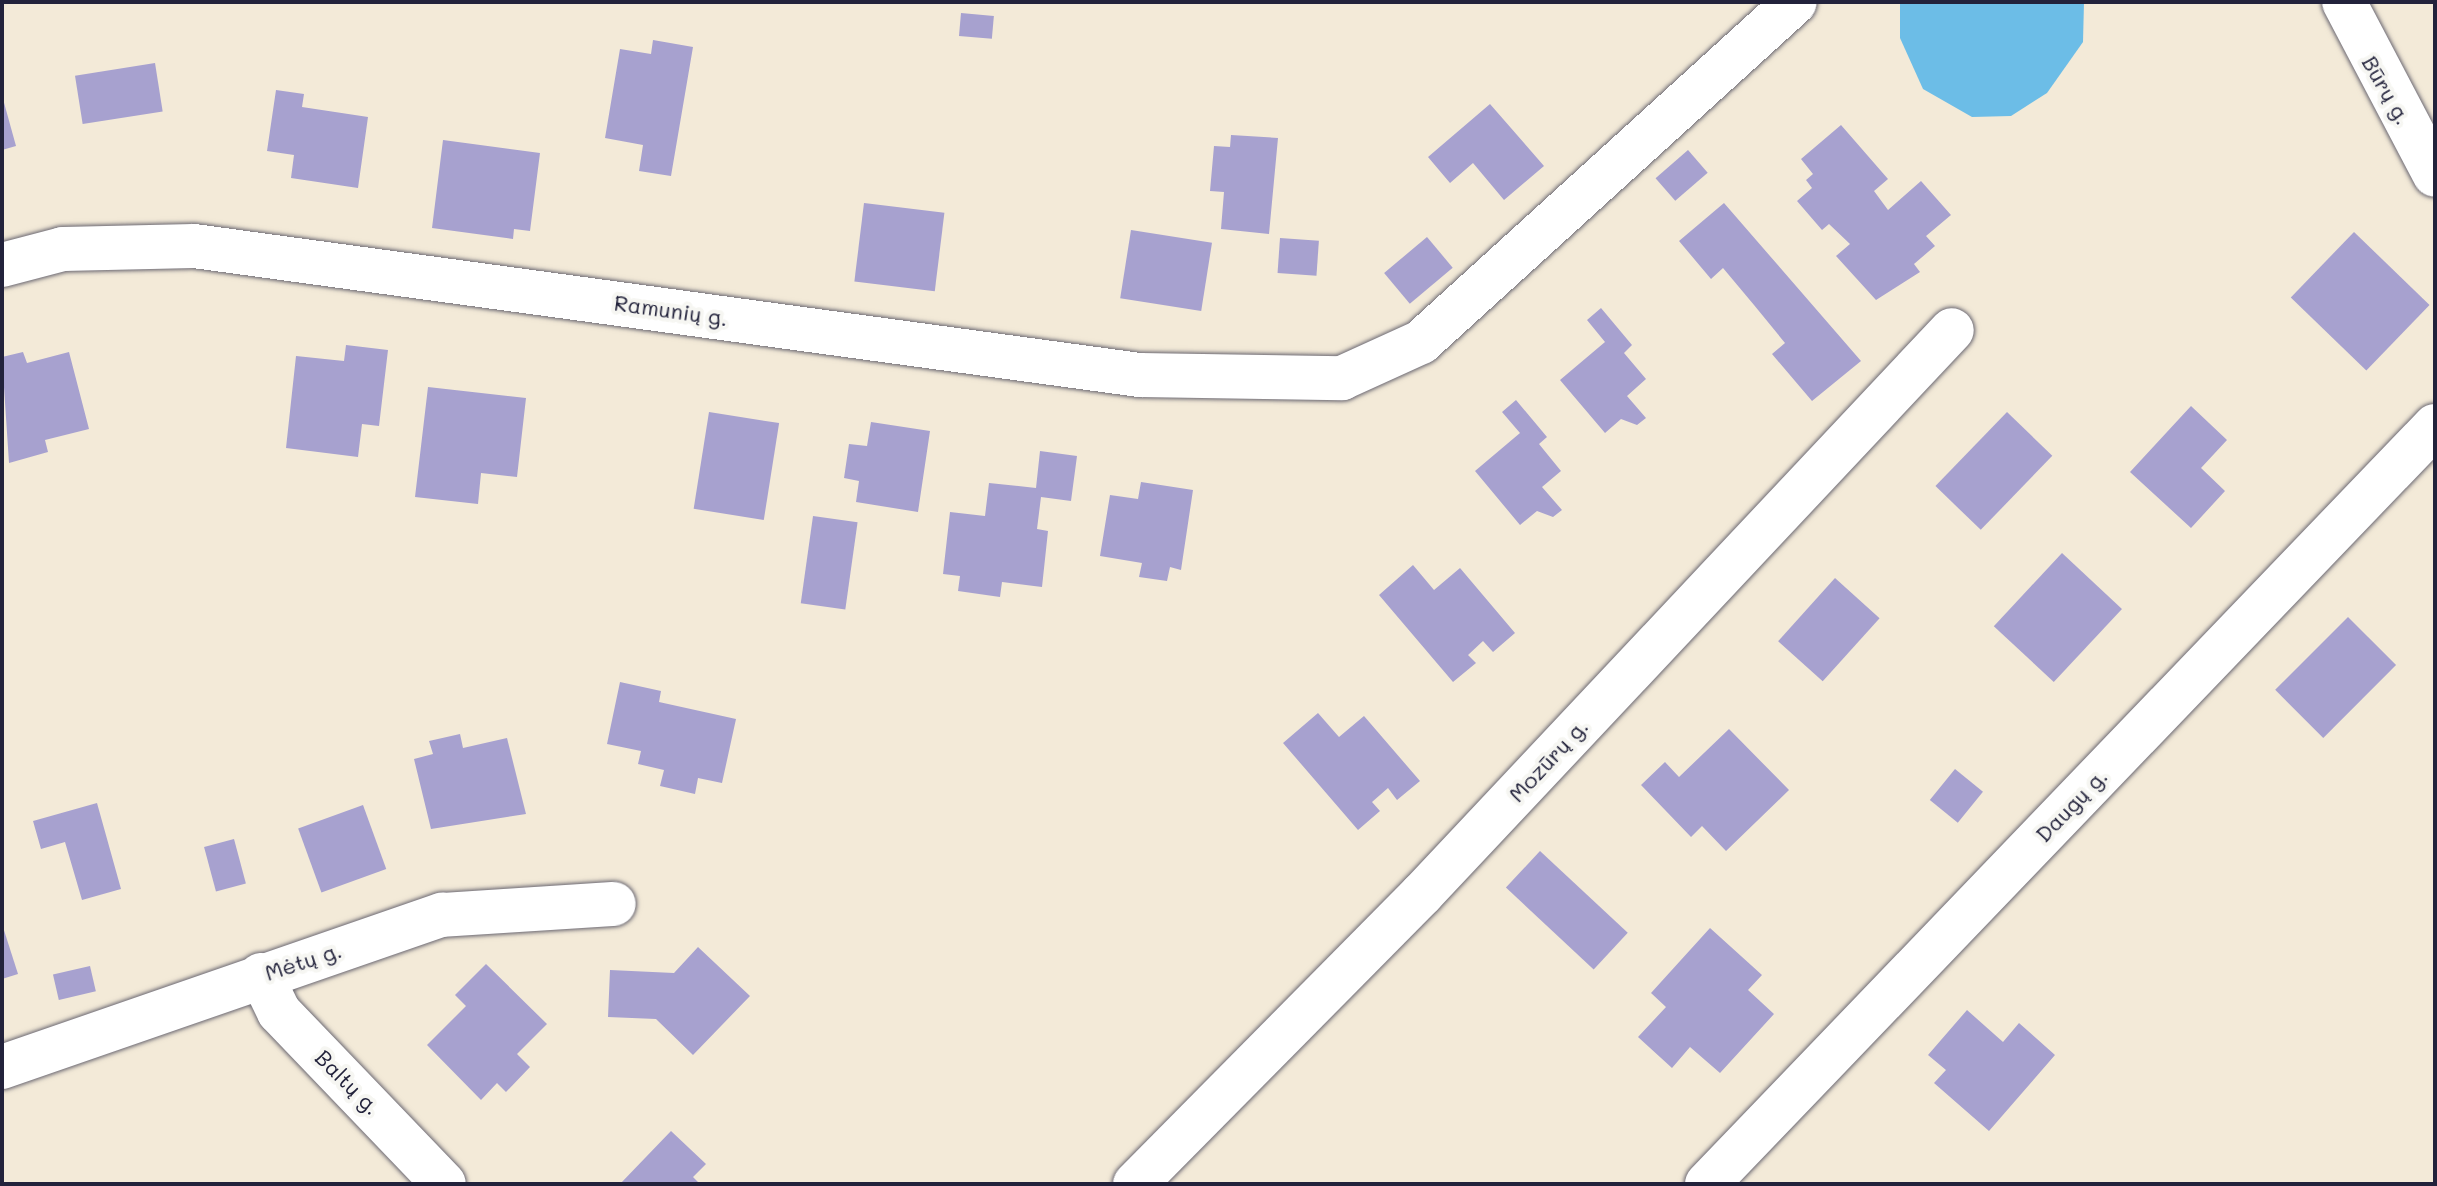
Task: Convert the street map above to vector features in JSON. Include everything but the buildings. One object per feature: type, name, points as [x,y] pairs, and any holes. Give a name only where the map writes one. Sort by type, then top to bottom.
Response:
[{"type":"street","name":"Ramunių g.","points":[[2,265],[63,249],[194,246],[1140,375],[1342,378],[1421,342],[1795,2]]},
{"type":"street","name":"Būrų g.","points":[[2344,2],[2435,175]]},
{"type":"street","name":"Mozūrų g.","points":[[1135,1184],[1421,895],[1952,330]]},
{"type":"street","name":"Daugų g.","points":[[1707,1184],[2435,426]]},
{"type":"street","name":"Mėtų g.","points":[[2,1067],[442,915],[614,904]]},
{"type":"street","name":"Baltų g.","points":[[261,975],[279,1012],[444,1184]]},
{"type":"water","points":[[1900,2],[2084,2],[2083,42],[2047,93],[2011,116],[1972,117],[1923,89],[1900,38]]}]
